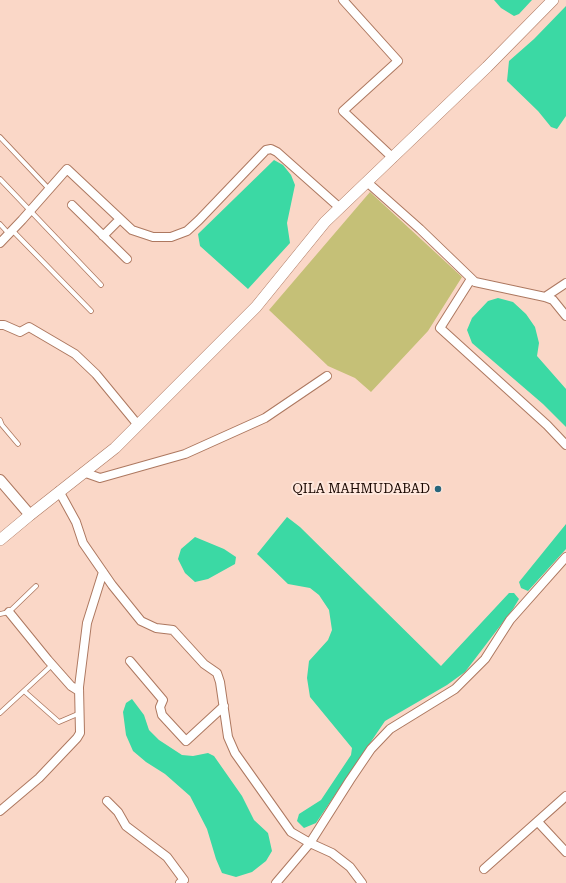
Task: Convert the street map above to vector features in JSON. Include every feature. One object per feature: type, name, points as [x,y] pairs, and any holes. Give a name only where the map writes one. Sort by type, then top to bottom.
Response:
[{"type":"main road","points":[[0,540],[59,491],[115,448],[256,307],[325,222],[487,68],[553,0]]},
{"type":"street","points":[[343,0],[398,61],[343,111],[393,158]]},
{"type":"street","points":[[0,243],[67,169],[132,230],[153,237],[171,237],[187,231],[266,150],[271,149],[277,152],[340,208]]},
{"type":"street","points":[[367,182],[420,229],[475,282],[546,297],[553,300],[566,316]]},
{"type":"street","points":[[72,205],[127,259]]},
{"type":"street","points":[[103,236],[120,219]]},
{"type":"street","points":[[471,279],[440,328],[547,425],[566,445]]},
{"type":"street","points":[[546,297],[566,283]]},
{"type":"street","points":[[0,325],[4,325],[20,332],[28,327],[75,354],[96,374],[138,425]]},
{"type":"street","points":[[83,472],[100,478],[184,454],[265,418],[327,376]]},
{"type":"street","points":[[0,480],[30,515]]},
{"type":"street","points":[[59,491],[76,522],[83,543],[103,572],[141,621],[156,628],[173,630],[204,664],[217,673],[220,682],[228,737],[235,753],[291,832],[332,853],[350,868],[362,883]]},
{"type":"street","points":[[276,883],[310,843],[350,780],[372,749],[390,729],[455,689],[485,658],[510,620],[566,557]]},
{"type":"street","points":[[0,811],[39,778],[80,733],[79,691],[87,623],[103,572]]},
{"type":"street","points":[[9,612],[52,665],[71,686],[79,691]]},
{"type":"street","points":[[130,661],[163,700],[160,707],[162,715],[186,741],[224,706]]},
{"type":"street","points":[[484,869],[566,796]]},
{"type":"street","points":[[107,801],[118,812],[126,826],[167,856],[184,880],[180,883]]},
{"type":"street","points":[[538,822],[566,852]]},
{"type":"lane","points":[[0,137],[49,189]]},
{"type":"lane","points":[[0,179],[101,285]]},
{"type":"lane","points":[[0,224],[91,311]]},
{"type":"lane","points":[[0,420],[2,425],[18,444]]},
{"type":"lane","points":[[0,614],[9,612],[36,586]]},
{"type":"lane","points":[[0,713],[52,665]]},
{"type":"lane","points":[[24,691],[59,722],[80,713]]},
{"type":"shaded area","points":[[494,0],[532,0],[519,14],[514,16],[501,8]]},
{"type":"shaded area","points":[[566,6],[566,116],[557,129],[551,127],[538,111],[507,81],[509,61],[534,39]]},
{"type":"shaded area","points":[[274,160],[283,165],[291,175],[295,185],[287,223],[290,243],[248,289],[200,246],[198,234]]},
{"type":"shaded area","points":[[370,192],[462,277],[428,331],[371,392],[355,378],[328,366],[269,310]]},
{"type":"shaded area","points":[[498,298],[513,302],[526,314],[535,327],[539,343],[537,356],[566,389],[566,427],[543,404],[472,343],[467,330],[472,318],[488,301]]},
{"type":"shaded area","points":[[287,517],[300,527],[441,666],[509,593],[514,593],[519,599],[465,672],[447,685],[385,721],[316,823],[304,828],[297,821],[299,814],[321,800],[351,755],[352,748],[310,697],[307,678],[309,661],[328,640],[332,630],[329,610],[319,595],[310,588],[288,584],[257,554]]},
{"type":"shaded area","points":[[566,524],[566,549],[528,591],[521,588],[519,582]]},
{"type":"shaded area","points":[[195,537],[224,549],[236,557],[235,564],[208,579],[195,582],[185,573],[178,559],[181,549]]},
{"type":"shaded area","points":[[132,699],[144,715],[149,730],[159,740],[182,755],[193,756],[208,753],[214,756],[242,796],[254,820],[268,833],[272,851],[266,861],[252,872],[236,877],[222,873],[207,829],[190,796],[165,774],[146,762],[133,751],[126,735],[123,712],[126,703]]},
{"type":"place","name":"QILA MAHMUDABAD","points":[[438,489]]}]
